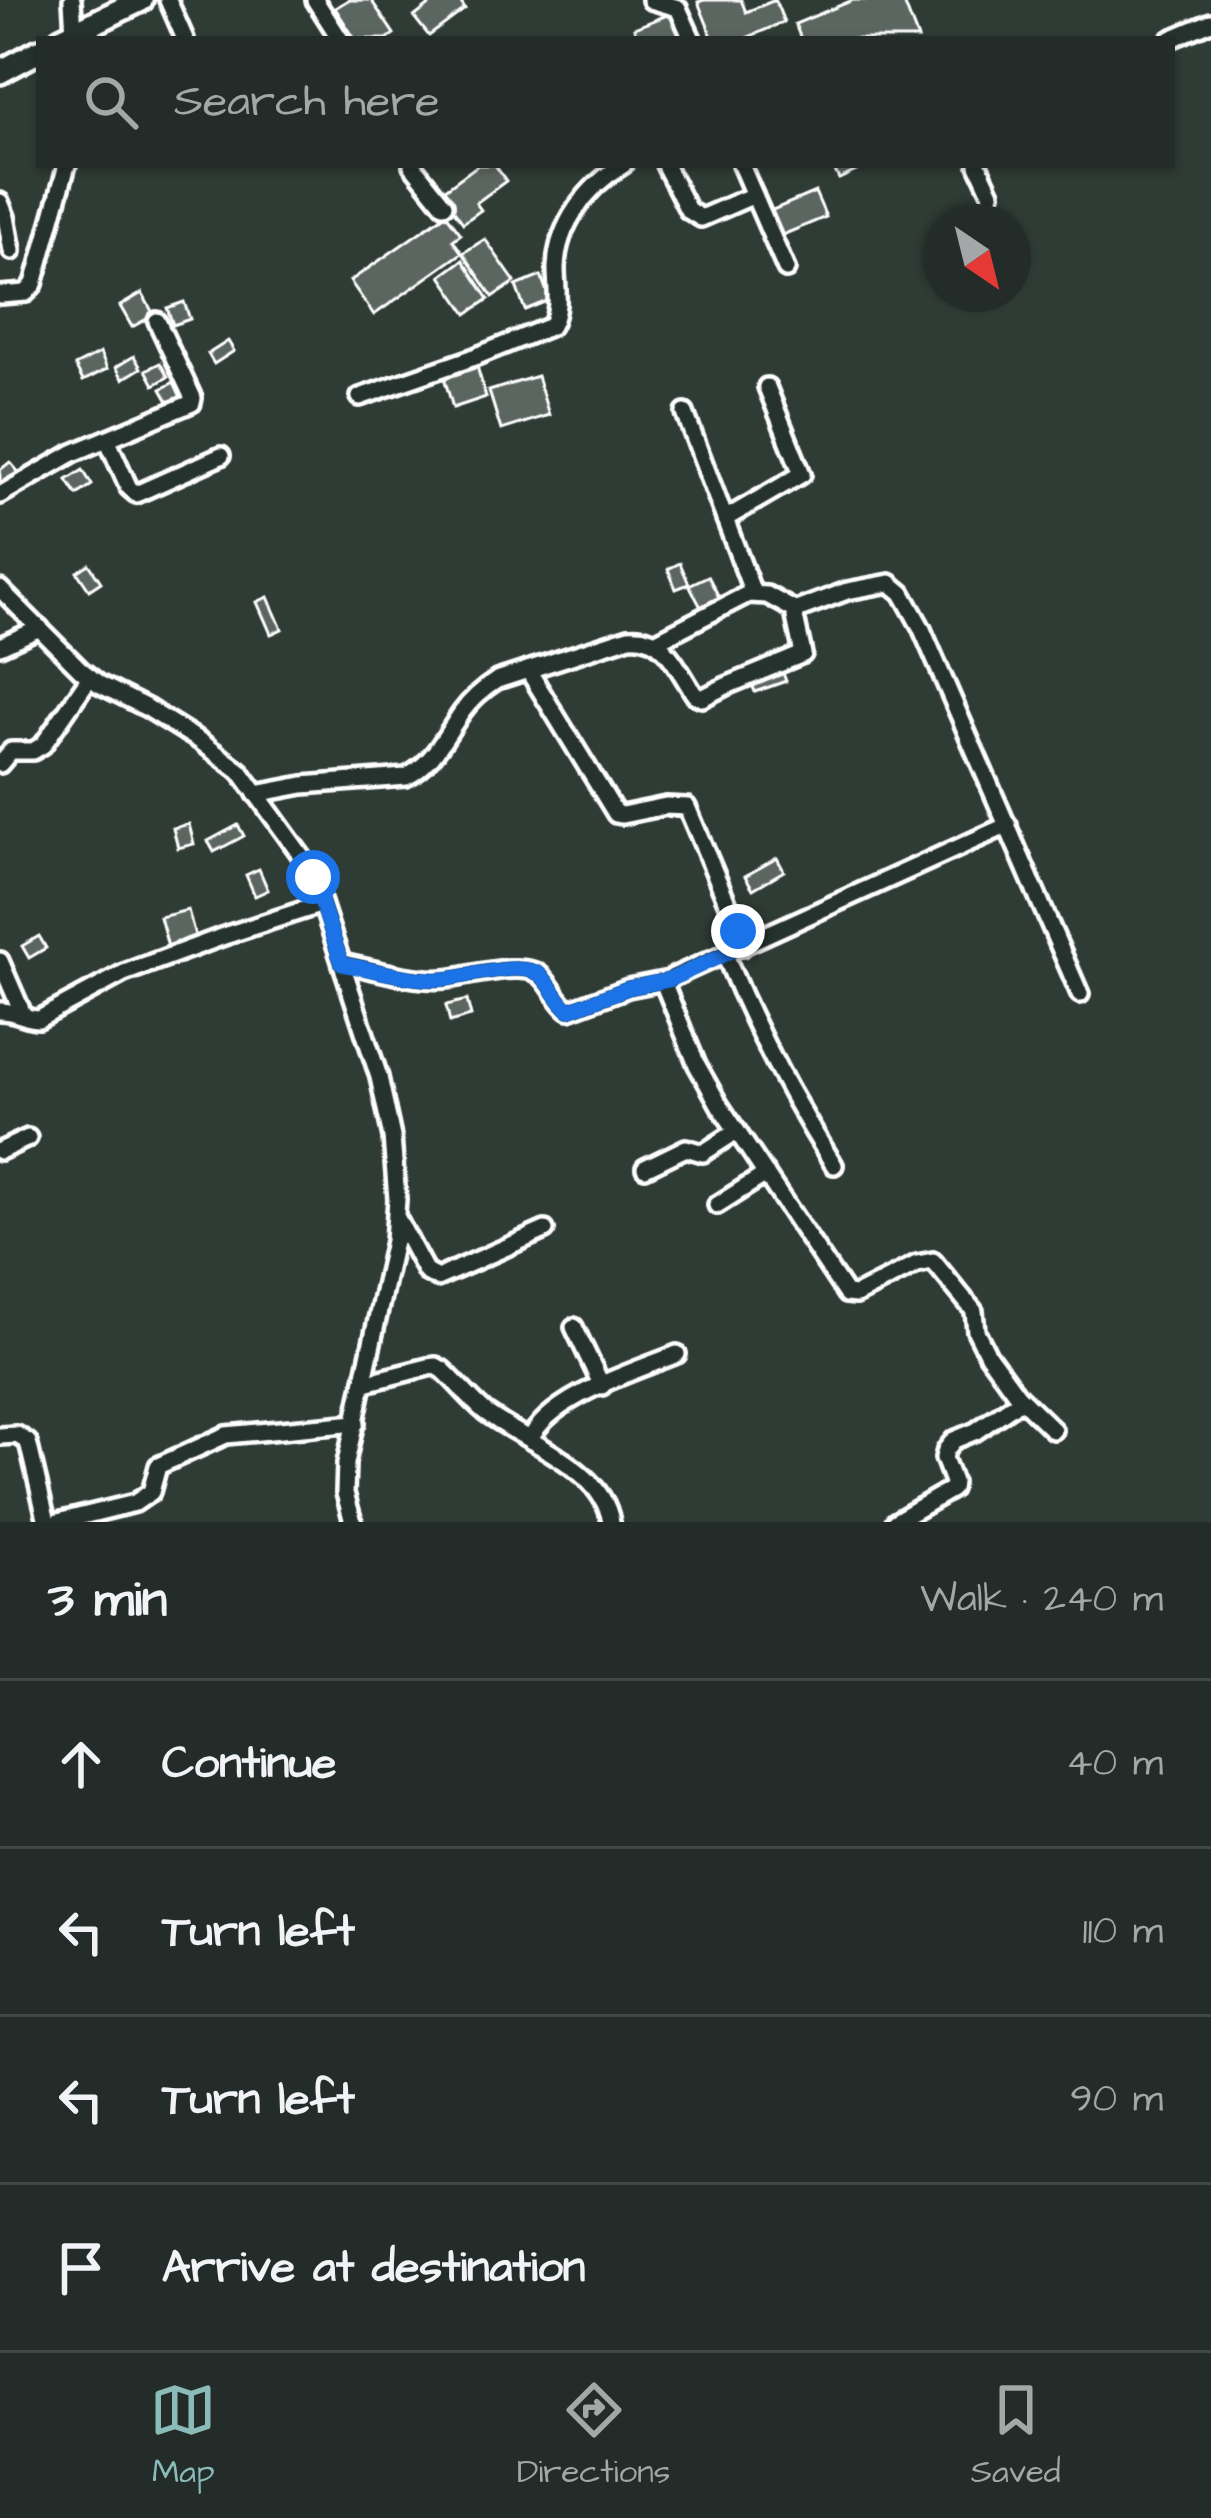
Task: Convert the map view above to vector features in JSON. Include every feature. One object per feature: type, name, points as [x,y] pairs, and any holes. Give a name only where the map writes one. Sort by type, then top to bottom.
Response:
[{"type":"main road","points":[[77,34],[141,0]]},
{"type":"main road","points":[[0,72],[36,53]]},
{"type":"street","points":[[72,0],[77,34]]},
{"type":"street","points":[[168,0],[184,36]]},
{"type":"street","points":[[315,0],[333,36]]},
{"type":"street","points":[[651,0],[678,8],[691,36]]},
{"type":"street","points":[[1175,37],[1211,22]]},
{"type":"street","points":[[0,295],[26,292],[34,284],[67,168]]},
{"type":"street","points":[[414,168],[444,205]]},
{"type":"street","points":[[360,397],[551,326],[557,307],[561,236],[588,191],[617,168]]},
{"type":"street","points":[[667,168],[694,216],[707,218],[754,195]]},
{"type":"street","points":[[742,168],[786,268]]},
{"type":"street","points":[[979,168],[991,193]]},
{"type":"street","points":[[0,202],[12,250]]},
{"type":"street","points":[[0,495],[73,453],[190,405],[193,401],[157,321]]},
{"type":"street","points":[[724,518],[802,474],[766,387]]},
{"type":"street","points":[[685,413],[753,593]]},
{"type":"street","points":[[107,439],[136,494],[221,456]]},
{"type":"street","points":[[657,641],[753,593],[796,611],[862,587],[896,586],[922,627],[1080,994]]},
{"type":"street","points":[[0,589],[90,677],[222,755],[240,771],[309,868],[379,1076],[392,1136],[394,1241],[344,1481],[353,1522]]},
{"type":"street","points":[[256,794],[303,785],[406,777],[434,754],[478,693],[497,680],[629,638],[645,636],[657,641],[695,695],[702,698],[802,654],[796,611]]},
{"type":"street","points":[[0,646],[40,628]]},
{"type":"street","points":[[528,670],[616,814],[681,805],[689,809],[742,946]]},
{"type":"street","points":[[0,764],[11,752],[33,751],[43,745],[90,677]]},
{"type":"street","points":[[342,964],[437,980],[488,970],[532,971],[569,1010],[628,988],[669,980],[1008,825]]},
{"type":"street","points":[[0,1011],[39,1019],[124,973],[322,904]]},
{"type":"street","points":[[725,955],[763,1043],[833,1165]]},
{"type":"street","points":[[0,961],[23,1014]]},
{"type":"street","points":[[669,980],[666,988],[698,1065],[846,1294],[933,1261],[974,1311],[982,1346],[1022,1400],[1053,1430]]},
{"type":"street","points":[[645,1168],[686,1148],[703,1153],[737,1131]]},
{"type":"street","points":[[0,1151],[28,1138]]},
{"type":"street","points":[[717,1205],[766,1174]]},
{"type":"street","points":[[396,1216],[426,1272],[437,1278],[545,1231]]},
{"type":"street","points":[[574,1327],[602,1386]]},
{"type":"street","points":[[534,1432],[574,1399],[677,1354]]},
{"type":"street","points":[[365,1383],[436,1366],[483,1410],[534,1432],[595,1487],[611,1522]]},
{"type":"street","points":[[895,1522],[952,1489],[944,1458],[950,1444],[1022,1400]]},
{"type":"street","points":[[58,1522],[134,1503],[151,1492],[158,1466],[226,1435],[356,1424]]},
{"type":"street","points":[[0,1436],[17,1435],[28,1442],[47,1522]]},
{"type":"building","points":[[348,0],[371,0],[394,34],[353,36],[335,8]]},
{"type":"building","points":[[436,0],[459,0],[465,9],[429,36],[414,17]]},
{"type":"building","points":[[741,0],[746,12],[775,0],[784,22],[751,36],[712,36],[698,2]]},
{"type":"building","points":[[853,0],[903,0],[917,36],[800,36],[795,24]]},
{"type":"building","points":[[675,12],[685,36],[637,36],[634,28]]},
{"type":"building","points":[[474,168],[497,168],[506,181],[476,203],[481,210],[463,223],[441,192]]},
{"type":"building","points":[[834,168],[863,168],[839,179]]},
{"type":"building","points":[[815,192],[826,217],[780,236],[770,211]]},
{"type":"building","points":[[446,214],[461,234],[453,240],[462,253],[374,315],[350,281]]},
{"type":"building","points":[[485,239],[515,282],[493,297],[463,253]]},
{"type":"building","points":[[463,260],[489,299],[467,314],[441,276]]},
{"type":"building","points":[[541,276],[550,300],[525,310],[516,286]]},
{"type":"building","points":[[142,293],[154,315],[132,327],[120,306]]},
{"type":"building","points":[[184,302],[190,319],[173,325],[167,308]]},
{"type":"building","points":[[228,341],[234,351],[214,364],[208,354]]},
{"type":"building","points":[[100,353],[107,369],[83,381],[75,366]]},
{"type":"building","points":[[134,356],[141,368],[123,379],[116,367]]},
{"type":"building","points":[[160,363],[168,377],[154,385],[146,370]]},
{"type":"building","points":[[476,363],[486,397],[453,408],[443,374]]},
{"type":"building","points":[[537,376],[549,415],[501,430],[489,391]]},
{"type":"building","points":[[182,378],[190,393],[170,405],[161,389]]},
{"type":"building","points":[[10,462],[21,475],[6,487],[0,470]]},
{"type":"building","points":[[83,470],[92,485],[77,495],[67,480]]},
{"type":"building","points":[[680,563],[689,584],[676,589],[668,569]]},
{"type":"building","points":[[89,564],[101,582],[89,590],[77,572]]},
{"type":"building","points":[[708,576],[721,601],[703,611],[689,585]]},
{"type":"building","points":[[268,597],[282,629],[271,634],[257,602]]},
{"type":"building","points":[[781,668],[786,681],[755,692],[750,679]]},
{"type":"building","points":[[189,824],[194,844],[178,848],[173,828]]},
{"type":"building","points":[[238,825],[244,836],[214,852],[208,841]]},
{"type":"building","points":[[777,858],[784,871],[753,889],[745,876]]},
{"type":"building","points":[[259,869],[268,890],[255,896],[246,875]]},
{"type":"building","points":[[188,910],[196,939],[168,947],[160,917]]},
{"type":"building","points":[[39,936],[46,948],[29,958],[22,946]]},
{"type":"building","points":[[467,1000],[471,1016],[450,1022],[446,1005]]},
{"type":"route","points":[[313,877],[342,964],[437,980],[488,970],[532,971],[569,1010],[640,984],[669,980],[725,955],[742,946],[738,931]]}]
